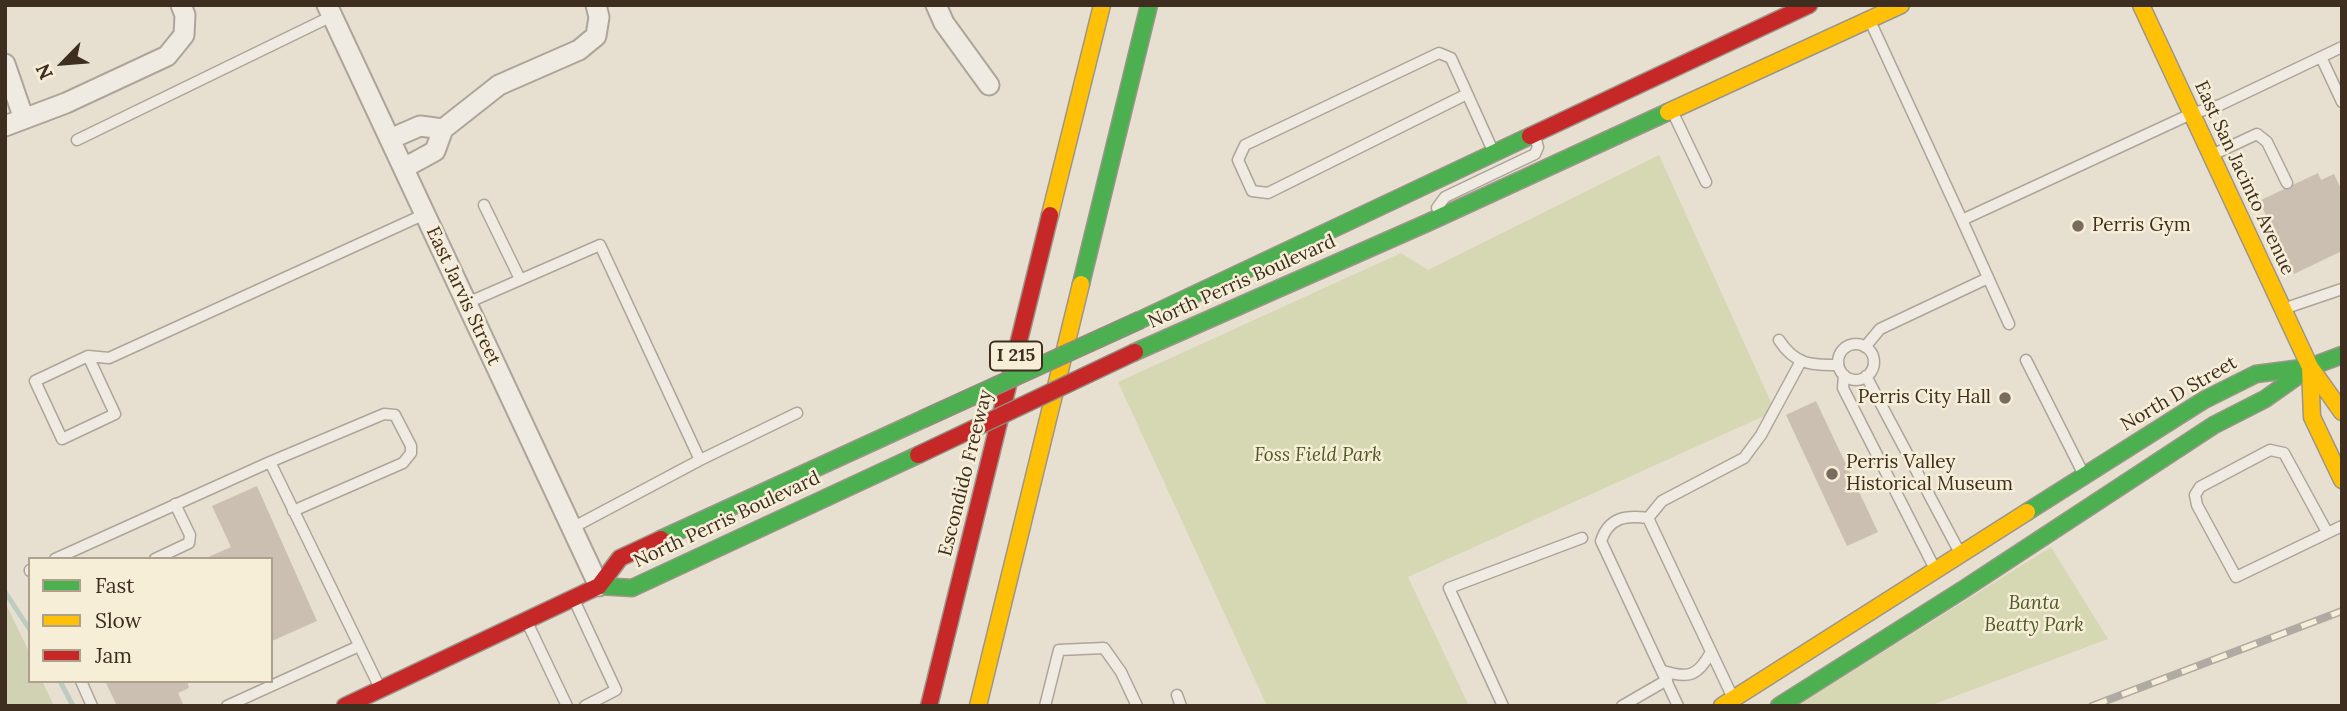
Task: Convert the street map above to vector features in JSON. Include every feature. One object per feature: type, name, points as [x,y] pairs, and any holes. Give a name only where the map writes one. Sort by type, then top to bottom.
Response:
[{"type":"main road","name":"Escondido Freeway","points":[[929,706],[1102,5]]},
{"type":"main road","name":"I 215","points":[[978,706],[1149,5]]},
{"type":"main road","name":"North Perris Boulevard","points":[[352,704],[599,586],[620,558],[1140,320],[1809,5]]},
{"type":"main road","name":"North Perris Boulevard","points":[[599,586],[632,588],[1135,352],[1427,223],[1901,5]]},
{"type":"main road","name":"East San Jacinto Avenue","points":[[2141,5],[2310,367]]},
{"type":"main road","points":[[1779,706],[1964,589],[2169,453],[2214,425],[2265,399],[2310,367],[2342,355]]},
{"type":"main road","points":[[2310,367],[2342,412]]},
{"type":"main road","points":[[2310,367],[2312,417],[2342,480]]},
{"type":"main road","name":"North D Street","points":[[1728,702],[2204,400],[2256,374],[2310,367]]},
{"type":"main road","points":[[1960,554],[1964,589]]},
{"type":"main road","points":[[1935,569],[1964,589]]},
{"type":"street","points":[[5,64],[15,122],[66,103],[167,56],[184,35],[185,15],[181,5]]},
{"type":"street","points":[[404,169],[435,150],[443,129],[499,85],[579,50],[596,36],[599,18],[596,5]]},
{"type":"street","points":[[936,5],[944,23],[989,85]]},
{"type":"street","name":"East Jarvis Street","points":[[330,10],[599,586]]},
{"type":"street","points":[[390,139],[420,126],[443,129]]},
{"type":"lane","points":[[77,140],[330,10]]},
{"type":"lane","points":[[1870,20],[2009,324]]},
{"type":"lane","points":[[1962,220],[2191,114],[2220,105],[2342,47]]},
{"type":"lane","points":[[1467,94],[1268,192],[1252,191],[1238,160],[1245,145],[1439,53],[1451,58],[1467,94],[1494,155]]},
{"type":"lane","points":[[2321,57],[2342,102]]},
{"type":"lane","points":[[1672,111],[1706,182]]},
{"type":"lane","points":[[2210,155],[2257,134],[2267,142],[2287,183]]},
{"type":"lane","points":[[1427,223],[1445,197],[1535,153],[1538,147],[1535,135]]},
{"type":"lane","points":[[484,205],[520,279]]},
{"type":"lane","points":[[88,356],[115,414],[62,439],[35,382],[88,356],[109,358],[425,214]]},
{"type":"lane","points":[[467,303],[600,245],[700,460]]},
{"type":"lane","points":[[1866,347],[1880,329],[1988,278]]},
{"type":"lane","points":[[2282,309],[2342,289]]},
{"type":"lane","points":[[1779,340],[1787,353],[1801,361],[1815,365],[1838,365]]},
{"type":"lane","points":[[1844,375],[1855,379],[1867,376],[1874,361],[1866,347],[1860,344],[1849,345],[1840,353],[1838,365],[1844,375],[1843,388],[1935,569]]},
{"type":"lane","points":[[2026,360],[2084,476]]},
{"type":"lane","points":[[1648,518],[1662,501],[1744,458],[1761,435],[1801,361]]},
{"type":"lane","points":[[1867,376],[1960,554]]},
{"type":"lane","points":[[572,528],[700,460],[797,413]]},
{"type":"lane","points":[[59,557],[384,414],[395,415],[399,419],[411,446],[411,453],[403,463],[293,510]]},
{"type":"lane","points":[[2328,532],[2284,453],[2270,450],[2200,487],[2195,495],[2197,505],[2236,577],[2342,526]]},
{"type":"lane","points":[[270,462],[381,689]]},
{"type":"lane","points":[[160,557],[189,543],[190,535],[175,505]]},
{"type":"lane","points":[[1648,518],[1633,516],[1616,520],[1605,529],[1601,541],[1678,706]]},
{"type":"lane","points":[[1648,518],[1711,652],[1728,702]]},
{"type":"lane","points":[[1503,706],[1449,588],[1582,538]]},
{"type":"lane","points":[[573,600],[616,690],[586,706]]},
{"type":"lane","points":[[527,621],[566,706]]},
{"type":"lane","points":[[227,706],[359,646]]},
{"type":"lane","points":[[1045,706],[1059,650],[1104,648],[1121,672],[1137,706]]},
{"type":"lane","points":[[1622,706],[1665,675],[1693,674],[1704,666],[1711,652]]},
{"type":"lane","points":[[82,683],[92,706]]},
{"type":"lane","points":[[1177,695],[1181,706]]},
{"type":"green space","name":"Foss Field Park","points":[[1659,155],[1775,411],[1408,577],[1469,706],[1267,706],[1118,382],[1401,253],[1428,270]]},
{"type":"green space","name":"Banta Beatty Park","points":[[2051,547],[2108,639],[1929,706],[1797,706]]},
{"type":"green space","points":[[5,602],[28,650],[28,683],[43,683],[54,706],[5,706]]},
{"type":"building","points":[[2318,173],[2321,180],[2334,174],[2342,191],[2342,251],[2294,274],[2259,201]]},
{"type":"building","name":"Perris Valley Historical Museum","points":[[1816,401],[1878,532],[1847,546],[1786,415]]},
{"type":"building","points":[[257,486],[317,621],[273,641],[273,557],[208,557],[231,547],[212,506]]},
{"type":"building","points":[[106,683],[188,683],[189,688],[178,693],[183,704],[179,706],[117,706]]},
{"type":"waterway","points":[[5,592],[28,627]]},
{"type":"waterway","points":[[61,683],[73,706]]},
{"type":"railway","points":[[2092,706],[2342,611]]},
{"type":"traffic: fast","points":[[1081,284],[1149,5]]},
{"type":"traffic: fast","points":[[1135,352],[1427,223],[1668,112]]},
{"type":"traffic: fast","points":[[1140,320],[1530,136]]},
{"type":"traffic: fast","points":[[923,419],[1140,320]]},
{"type":"traffic: fast","points":[[2027,512],[2204,400],[2256,374],[2310,367],[2342,355]]},
{"type":"traffic: fast","points":[[1779,706],[1964,589],[2214,425],[2265,399],[2306,370]]},
{"type":"traffic: fast","points":[[661,539],[923,419]]},
{"type":"traffic: fast","points":[[599,586],[632,588],[918,455]]},
{"type":"traffic: slow","points":[[1050,215],[1102,5]]},
{"type":"traffic: slow","points":[[1668,112],[1901,5]]},
{"type":"traffic: slow","points":[[2141,5],[2310,367],[2342,412]]},
{"type":"traffic: slow","points":[[978,706],[1081,284]]},
{"type":"traffic: slow","points":[[2310,367],[2312,417],[2342,480]]},
{"type":"traffic: slow","points":[[1722,706],[2027,512]]},
{"type":"traffic: jam","points":[[1530,136],[1809,5]]},
{"type":"traffic: jam","points":[[929,706],[1050,215]]},
{"type":"traffic: jam","points":[[918,455],[1135,352]]},
{"type":"traffic: jam","points":[[345,706],[599,586],[620,558],[661,539]]},
{"type":"place","name":"Perris Gym","points":[[2078,226]]},
{"type":"place","name":"Perris City Hall","points":[[2005,398]]},
{"type":"place","name":"Perris Valley Historical Museum","points":[[1832,474]]}]
